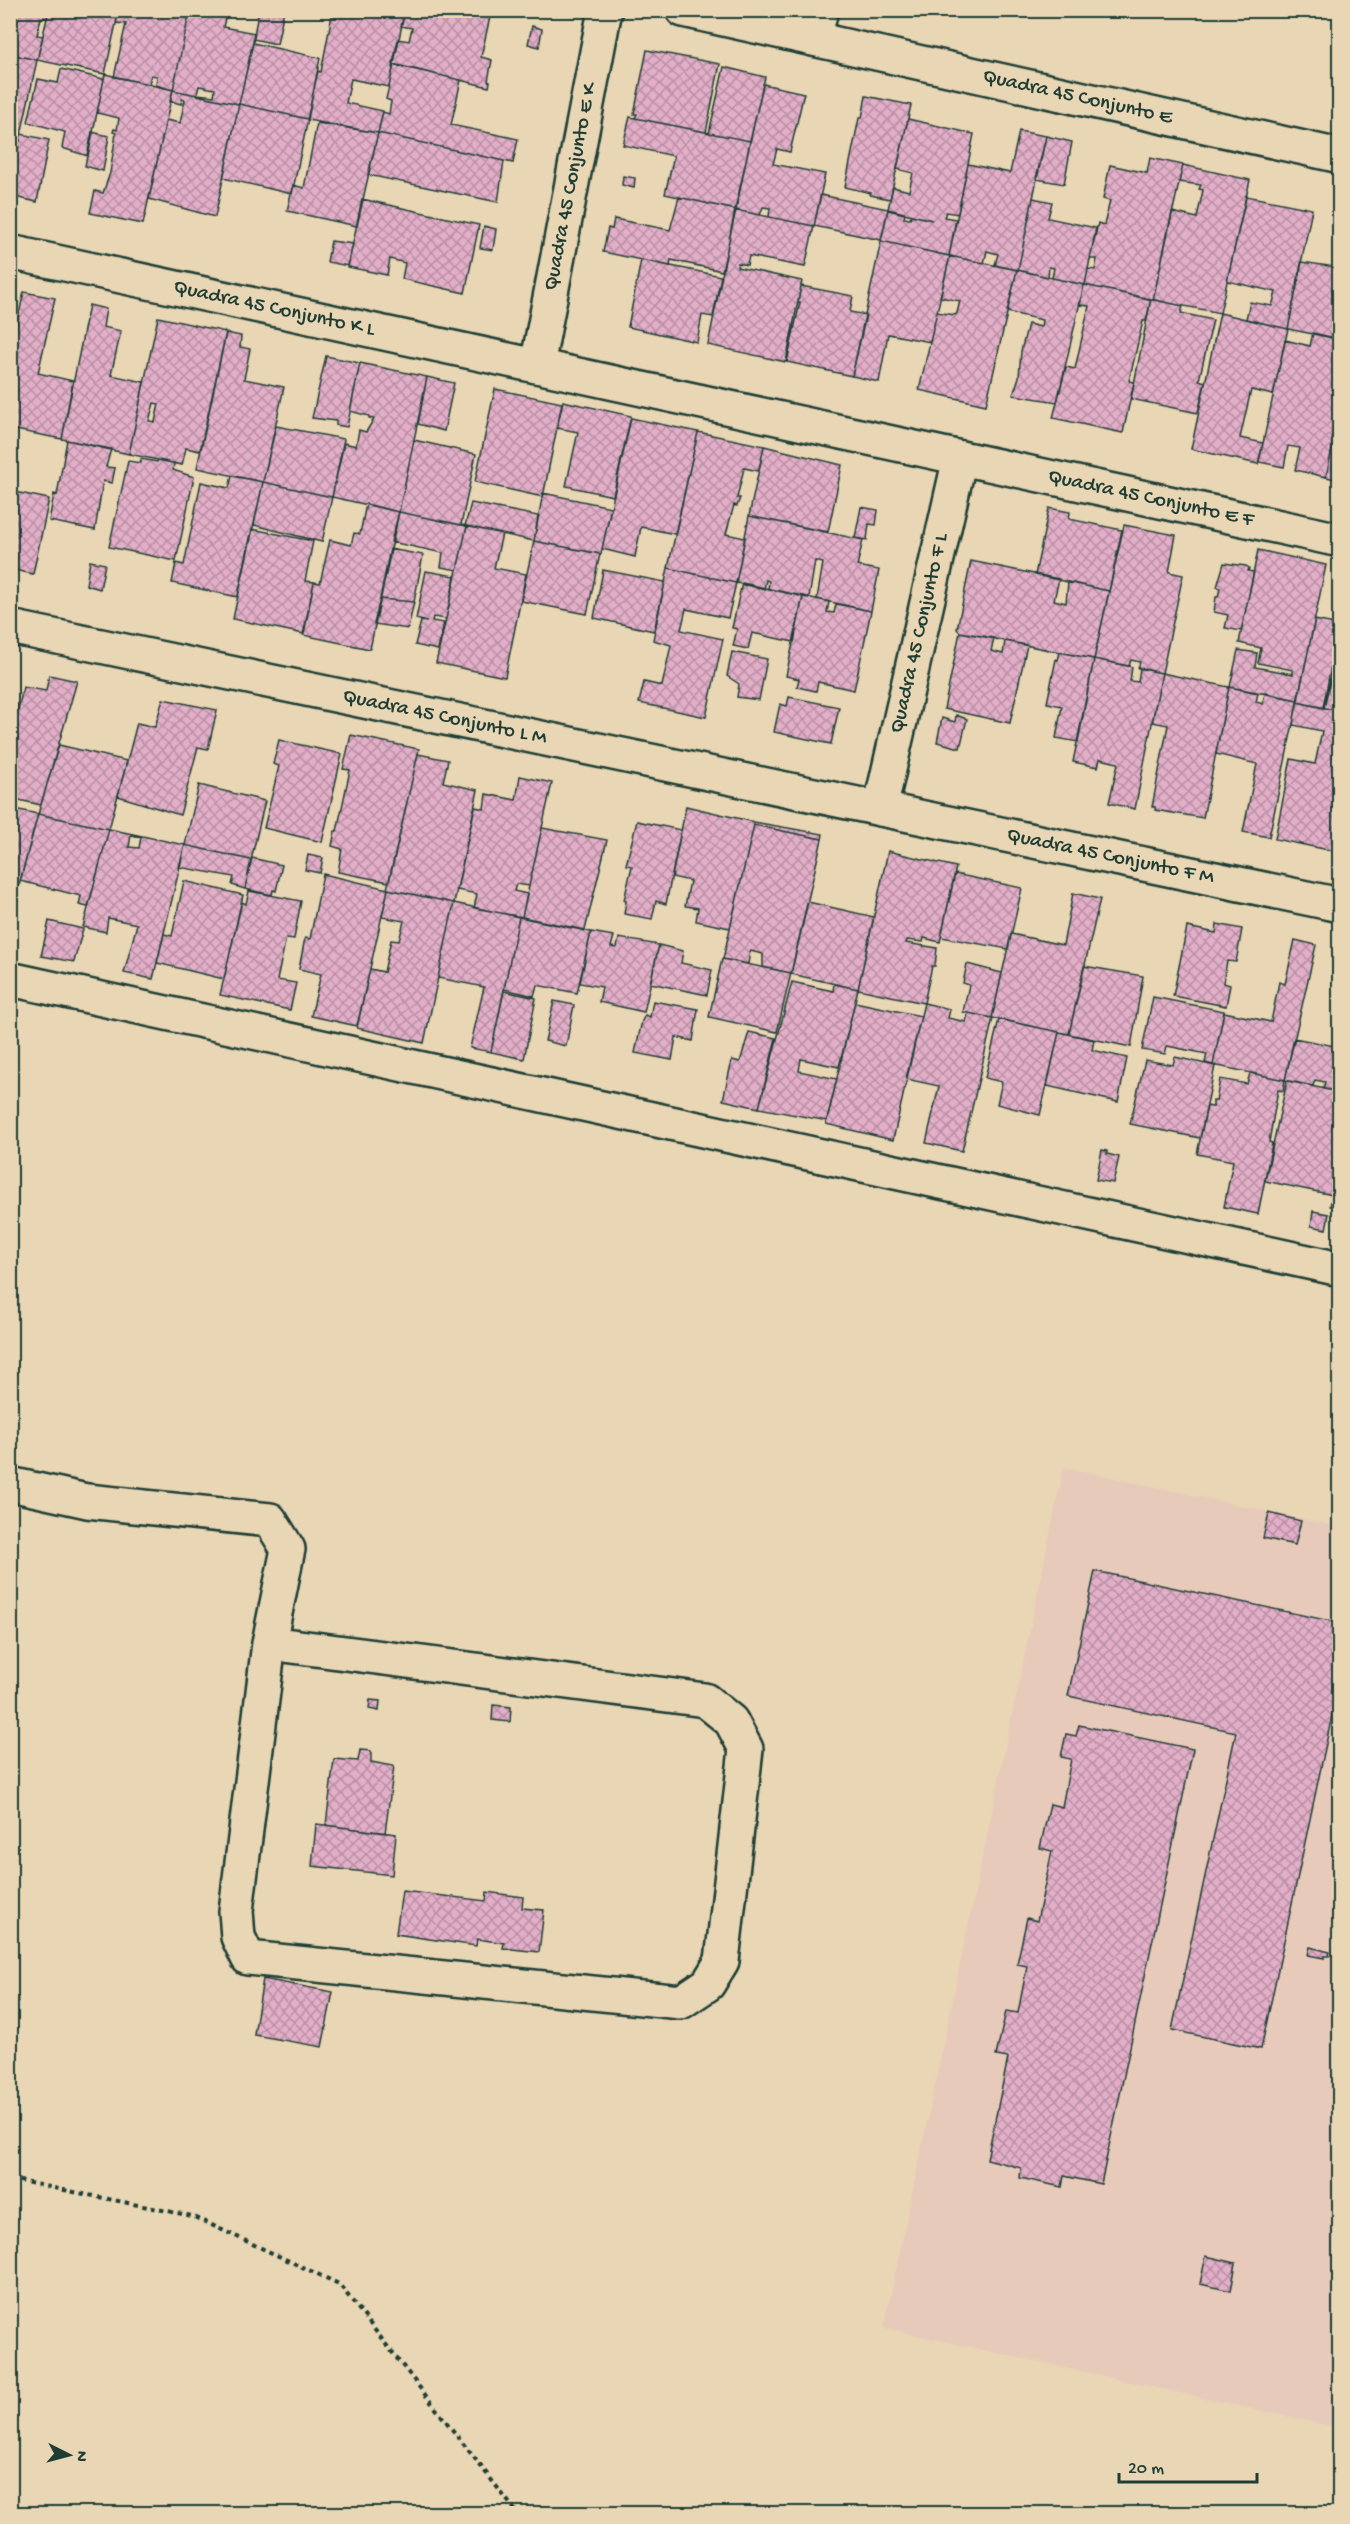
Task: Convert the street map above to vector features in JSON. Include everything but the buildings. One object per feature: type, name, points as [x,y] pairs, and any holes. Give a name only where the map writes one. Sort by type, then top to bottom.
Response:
[{"type":"street","name":"Quadra 45 Conjunto E K","points":[[537,366],[605,10]]},
{"type":"street","name":"Quadra 45 Conjunto E","points":[[683,10],[817,25],[1340,156]]},
{"type":"street","name":"Quadra 45 Conjunto K L","points":[[10,252],[960,458]]},
{"type":"street","name":"Quadra 45 Conjunto E F","points":[[960,458],[1340,540]]},
{"type":"street","name":"Quadra 45 Conjunto F L","points":[[880,809],[960,458]]},
{"type":"street","name":"Quadra 45 Conjunto L M","points":[[10,627],[880,809]]},
{"type":"street","name":"Quadra 45 Conjunto F M","points":[[880,809],[1340,905]]},
{"type":"street","points":[[10,979],[1340,1269]]},
{"type":"street","points":[[10,1484],[87,1501],[270,1520],[288,1549],[269,1642],[236,1911],[238,1937],[248,1958],[681,2002],[708,1984],[722,1961],[746,1749],[731,1721],[705,1700],[269,1642]]},
{"type":"path","points":[[10,2179],[192,2216],[339,2284],[518,2514]]},
{"type":"shaded area","points":[[1064,1467],[1339,1527],[1339,2428],[884,2328]]}]
